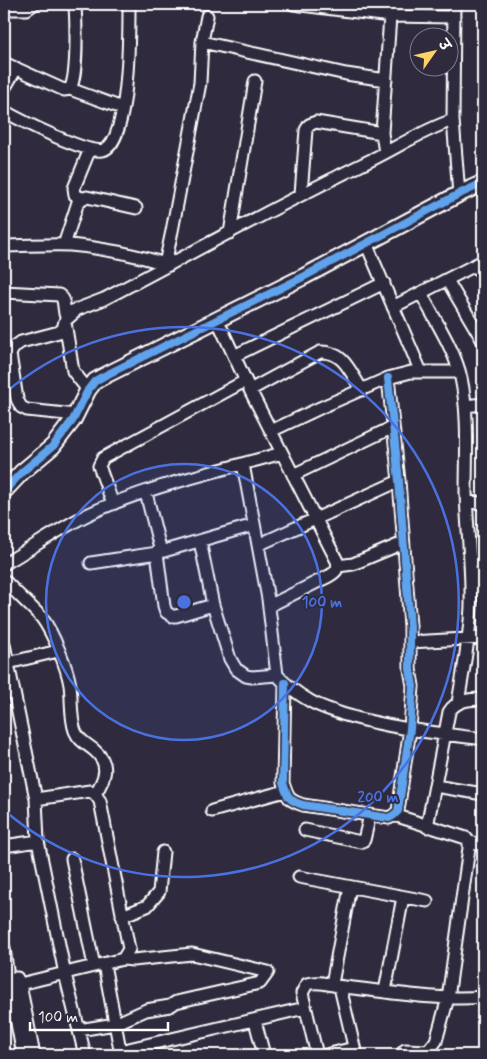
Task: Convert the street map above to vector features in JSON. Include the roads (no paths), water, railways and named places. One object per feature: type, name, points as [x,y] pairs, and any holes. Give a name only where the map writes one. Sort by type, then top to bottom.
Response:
[{"type":"street","points":[[4,9],[27,9],[34,4]]},
{"type":"street","points":[[70,89],[73,79],[75,52],[76,4]]},
{"type":"street","points":[[4,111],[35,129],[90,149],[101,151],[110,145],[115,137],[125,94],[128,66],[129,4]]},
{"type":"street","points":[[293,4],[390,16],[454,16]]},
{"type":"street","points":[[454,4],[453,120],[459,194]]},
{"type":"street","points":[[167,264],[200,83],[202,42],[207,16]]},
{"type":"street","points":[[385,153],[382,133],[390,16]]},
{"type":"street","points":[[202,42],[346,74],[386,80]]},
{"type":"street","points":[[4,63],[64,90],[70,89],[122,108]]},
{"type":"street","points":[[4,89],[16,69]]},
{"type":"street","points":[[230,233],[255,81]]},
{"type":"street","points":[[4,292],[59,295],[63,299],[65,314],[78,310],[104,299],[167,264],[230,233],[301,194],[385,153],[430,128],[453,120]]},
{"type":"street","points":[[301,194],[306,130],[309,125],[316,122],[382,133]]},
{"type":"street","points":[[90,149],[74,188],[75,195],[136,208]]},
{"type":"street","points":[[4,491],[22,472],[52,446],[76,415],[88,390],[95,381],[305,276],[459,194],[482,188]]},
{"type":"street","points":[[64,245],[78,202],[82,198]]},
{"type":"street","points":[[366,243],[421,372]]},
{"type":"street","points":[[4,246],[64,245],[98,248],[134,254],[167,264]]},
{"type":"street","points":[[393,307],[480,263],[483,276]]},
{"type":"street","points":[[447,280],[483,340]]},
{"type":"street","points":[[234,356],[384,283]]},
{"type":"street","points":[[421,293],[456,360],[465,406],[466,502],[471,606],[458,703]]},
{"type":"street","points":[[76,415],[26,410],[21,407],[17,399],[10,354],[14,347],[21,342],[59,332],[63,329],[65,321],[78,310]]},
{"type":"street","points":[[217,319],[247,386],[338,566],[336,571],[329,576],[269,606]]},
{"type":"street","points":[[65,321],[73,371],[88,390]]},
{"type":"street","points":[[113,504],[99,466],[103,458],[320,352],[330,352],[341,358],[362,390]]},
{"type":"street","points":[[271,431],[388,378],[411,372],[459,372]]},
{"type":"street","points":[[388,378],[399,480],[410,642],[410,669],[413,686],[410,729],[398,810],[394,816]]},
{"type":"street","points":[[465,406],[482,402]]},
{"type":"street","points":[[293,474],[393,427]]},
{"type":"street","points":[[4,564],[88,515],[113,504],[197,476],[282,452]]},
{"type":"street","points":[[243,464],[269,606],[277,675],[310,701],[322,707],[373,724],[483,739]]},
{"type":"street","points":[[258,545],[399,480]]},
{"type":"street","points":[[146,493],[159,552],[166,612],[176,616],[213,606]]},
{"type":"street","points":[[466,502],[483,503]]},
{"type":"street","points":[[91,563],[159,552],[254,525]]},
{"type":"street","points":[[200,541],[213,606],[230,659],[236,669],[246,676],[277,675]]},
{"type":"street","points":[[338,566],[353,564],[403,543]]},
{"type":"street","points":[[470,560],[483,561]]},
{"type":"street","points":[[4,580],[42,619],[58,650],[70,684],[75,731],[83,743],[100,756],[104,764],[104,781],[95,794]]},
{"type":"street","points":[[410,642],[483,638]]},
{"type":"street","points":[[58,650],[5,654],[36,800],[38,840],[65,974],[85,1055]]},
{"type":"street","points":[[285,683],[283,783],[291,801],[303,805],[389,818],[394,816],[483,845]]},
{"type":"street","points":[[427,827],[449,712],[458,703],[471,699],[483,699]]},
{"type":"street","points":[[435,786],[483,794]]},
{"type":"street","points":[[36,800],[90,791],[100,801],[129,949],[124,959]]},
{"type":"street","points":[[212,811],[286,791]]},
{"type":"street","points":[[305,830],[361,842],[364,840],[370,815]]},
{"type":"street","points":[[4,846],[38,840]]},
{"type":"street","points":[[401,1055],[405,1050],[424,1052],[434,1046],[448,998],[469,842]]},
{"type":"street","points":[[122,916],[147,906],[154,900],[159,892],[163,852]]},
{"type":"street","points":[[72,859],[121,1053],[305,1008]]},
{"type":"street","points":[[299,878],[427,901]]},
{"type":"street","points":[[326,1055],[355,1052],[336,985],[350,887]]},
{"type":"street","points":[[385,991],[403,897]]},
{"type":"street","points":[[4,948],[10,978],[34,1055]]},
{"type":"street","points":[[10,978],[65,974],[124,959],[132,960],[192,954],[268,972],[260,983],[176,1002],[170,1006],[146,1010],[115,1024],[79,1030]]},
{"type":"street","points":[[10,978],[23,1055]]},
{"type":"street","points":[[317,1055],[302,993],[307,984],[314,982],[448,998],[483,997]]},
{"type":"street","points":[[255,1020],[264,1055]]}]
